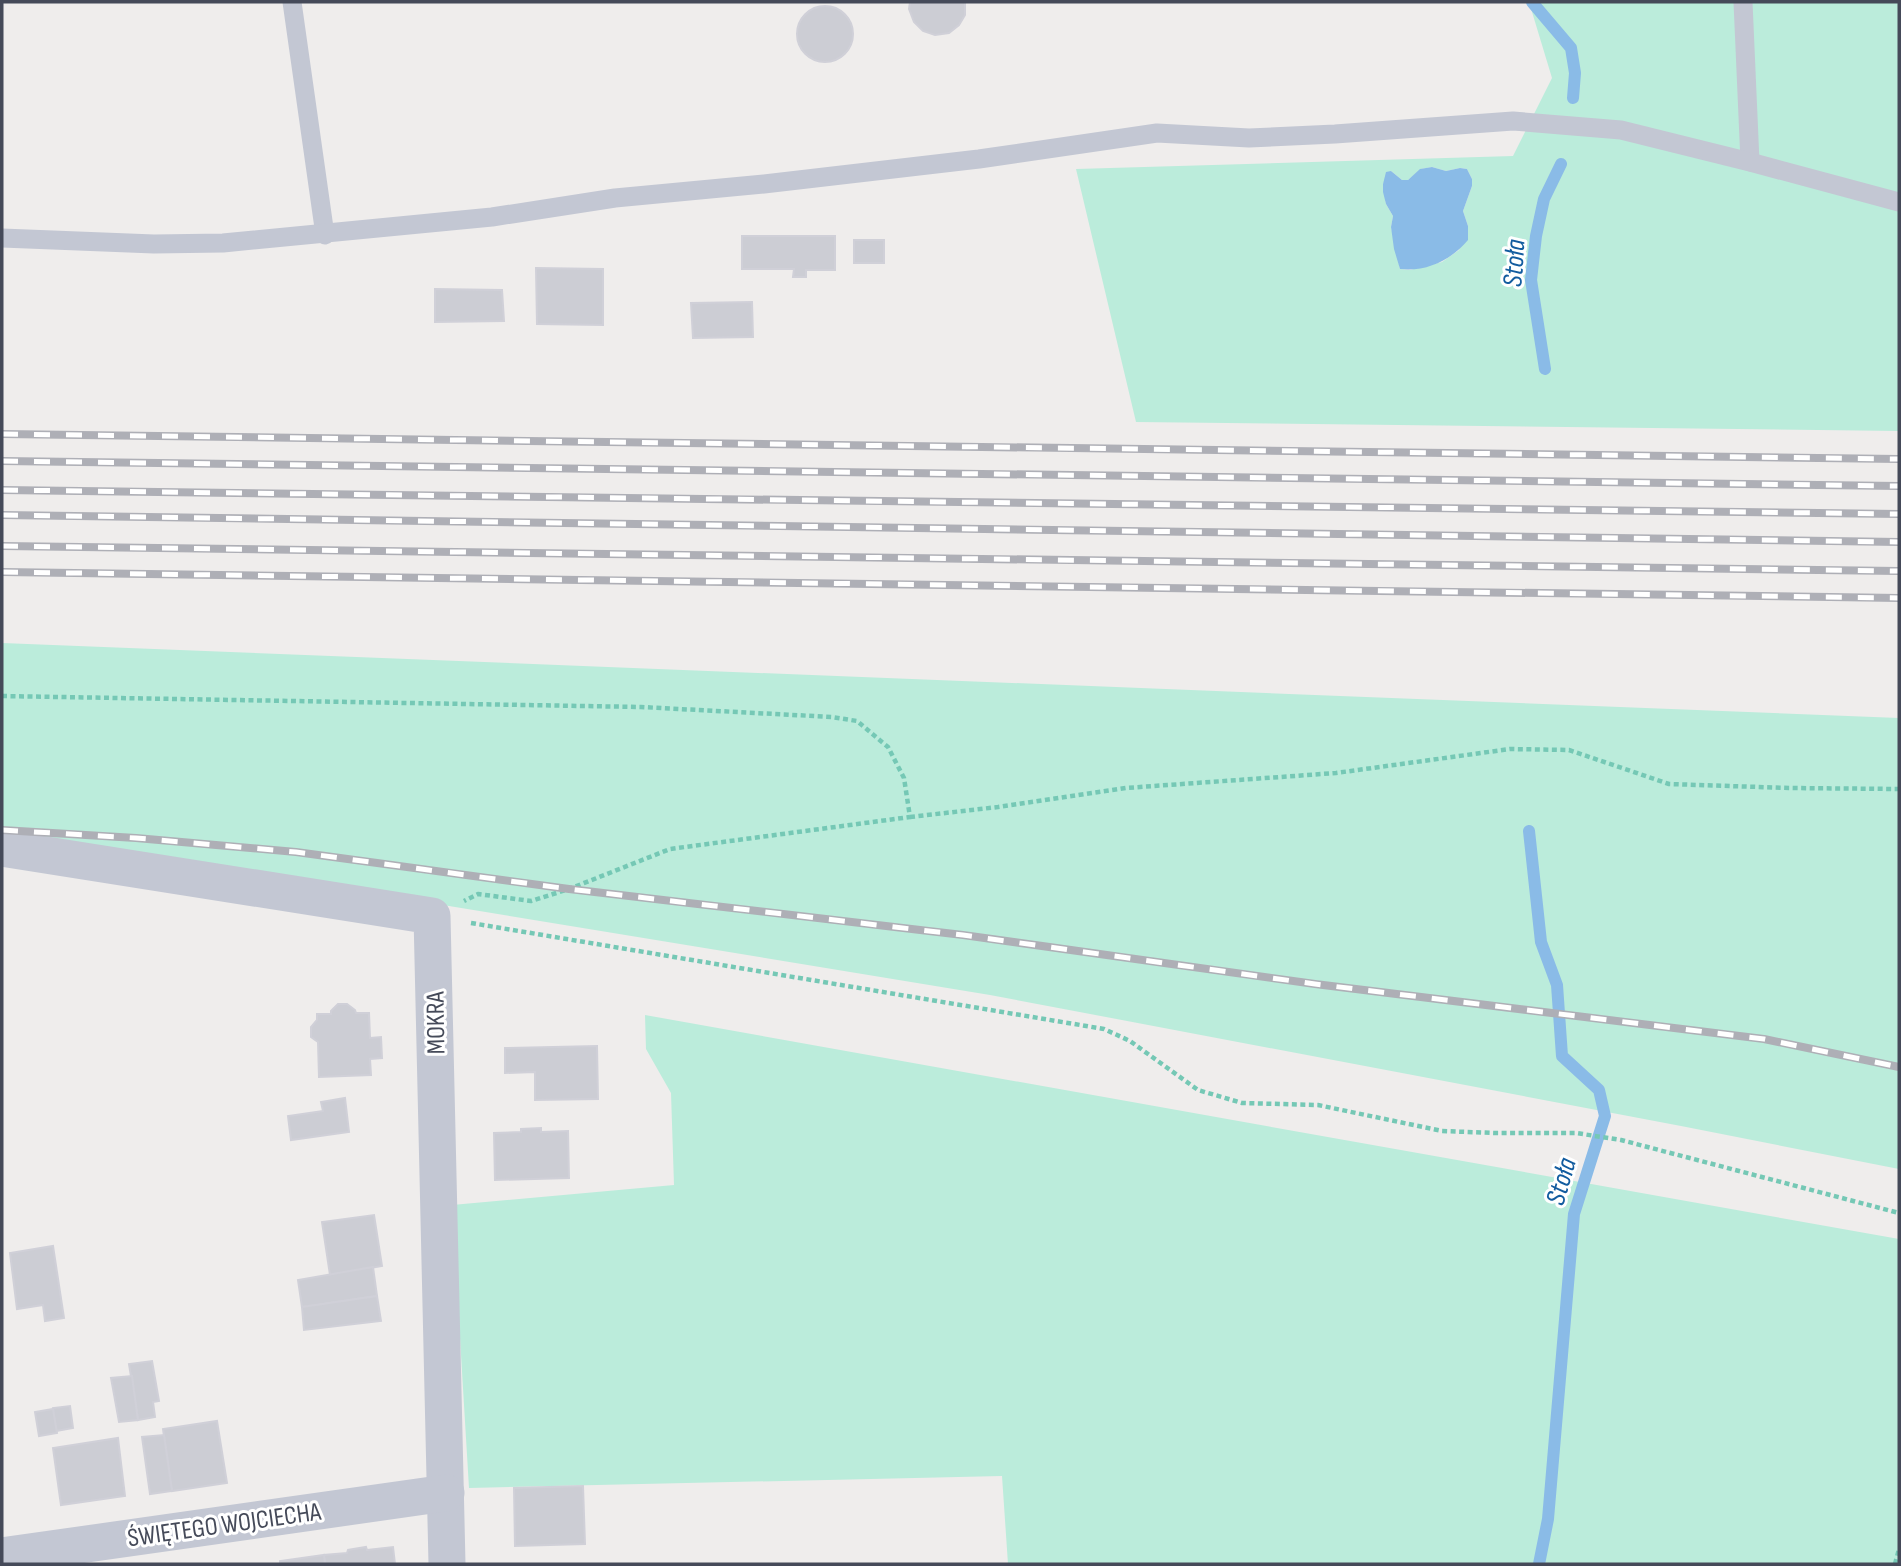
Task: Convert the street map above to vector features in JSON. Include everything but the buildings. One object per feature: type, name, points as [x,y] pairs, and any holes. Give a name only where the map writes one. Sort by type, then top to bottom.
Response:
[{"type":"street","points":[[2,848],[432,916]]},
{"type":"street","name":"MOKRA","points":[[432,916],[447,1564]]},
{"type":"street","name":"ŚWIĘTEGO WOJCIECHA","points":[[2,1556],[446,1493]]},
{"type":"lane","points":[[292,2],[325,235]]},
{"type":"lane","points":[[1744,2],[1750,162]]},
{"type":"lane","points":[[2,238],[154,244],[325,235],[492,217],[615,198],[979,159],[1157,133],[1249,138],[1513,121],[1620,130],[1899,202]]},
{"type":"path","points":[[2,696],[641,707],[832,717],[857,722],[888,747],[904,778],[911,817]]},
{"type":"path","points":[[432,916],[478,894],[531,901],[670,849],[1126,788],[1336,773],[1510,749],[1569,750],[1669,784],[1899,789]]},
{"type":"path","points":[[432,916],[1104,1029],[1130,1041],[1198,1090],[1242,1103],[1318,1105],[1442,1131],[1576,1133],[1621,1139],[1899,1213]]},
{"type":"path","points":[[1895,1564],[1899,1549]]},
{"type":"green space","points":[[1529,2],[1899,2],[1899,431],[1136,422],[1076,169],[1513,156],[1552,78]],"holes":[[[1432,167],[1446,171],[1467,169],[1472,179],[1463,211],[1468,226],[1459,250],[1442,262],[1410,270],[1400,269],[1391,227],[1393,216],[1386,204],[1383,184],[1391,171],[1402,180],[1408,180],[1421,169]]]},
{"type":"green space","points":[[2,643],[1899,718],[1899,1169],[990,995],[2,834]]},
{"type":"green space","points":[[645,1015],[1899,1239],[1899,1564],[1008,1564],[1002,1476],[469,1488],[452,1205],[674,1185],[671,1093],[646,1049]]},
{"type":"water","points":[[1432,167],[1446,171],[1467,169],[1472,179],[1463,211],[1468,226],[1468,240],[1438,263],[1420,269],[1400,269],[1391,227],[1393,216],[1383,192],[1386,172],[1391,171],[1402,180],[1408,180],[1420,169]]},
{"type":"waterway","name":"Stoła","points":[[1532,2],[1571,48],[1575,73],[1573,98]]},
{"type":"waterway","name":"Stoła","points":[[1545,369],[1531,280],[1544,199],[1561,164]]},
{"type":"waterway","name":"Stoła","points":[[1529,831],[1541,942],[1557,985],[1562,1056],[1599,1090],[1605,1116],[1574,1214],[1548,1519],[1539,1564]]},
{"type":"railway","points":[[2,434],[1899,459]]},
{"type":"railway","points":[[2,461],[1899,486]]},
{"type":"railway","points":[[2,490],[1899,514]]},
{"type":"railway","points":[[2,515],[1899,542]]},
{"type":"railway","points":[[2,546],[1899,571]]},
{"type":"railway","points":[[2,572],[1899,598]]},
{"type":"railway","points":[[2,830],[296,852],[569,889],[963,935],[1315,984],[1764,1039],[1899,1067]]}]
